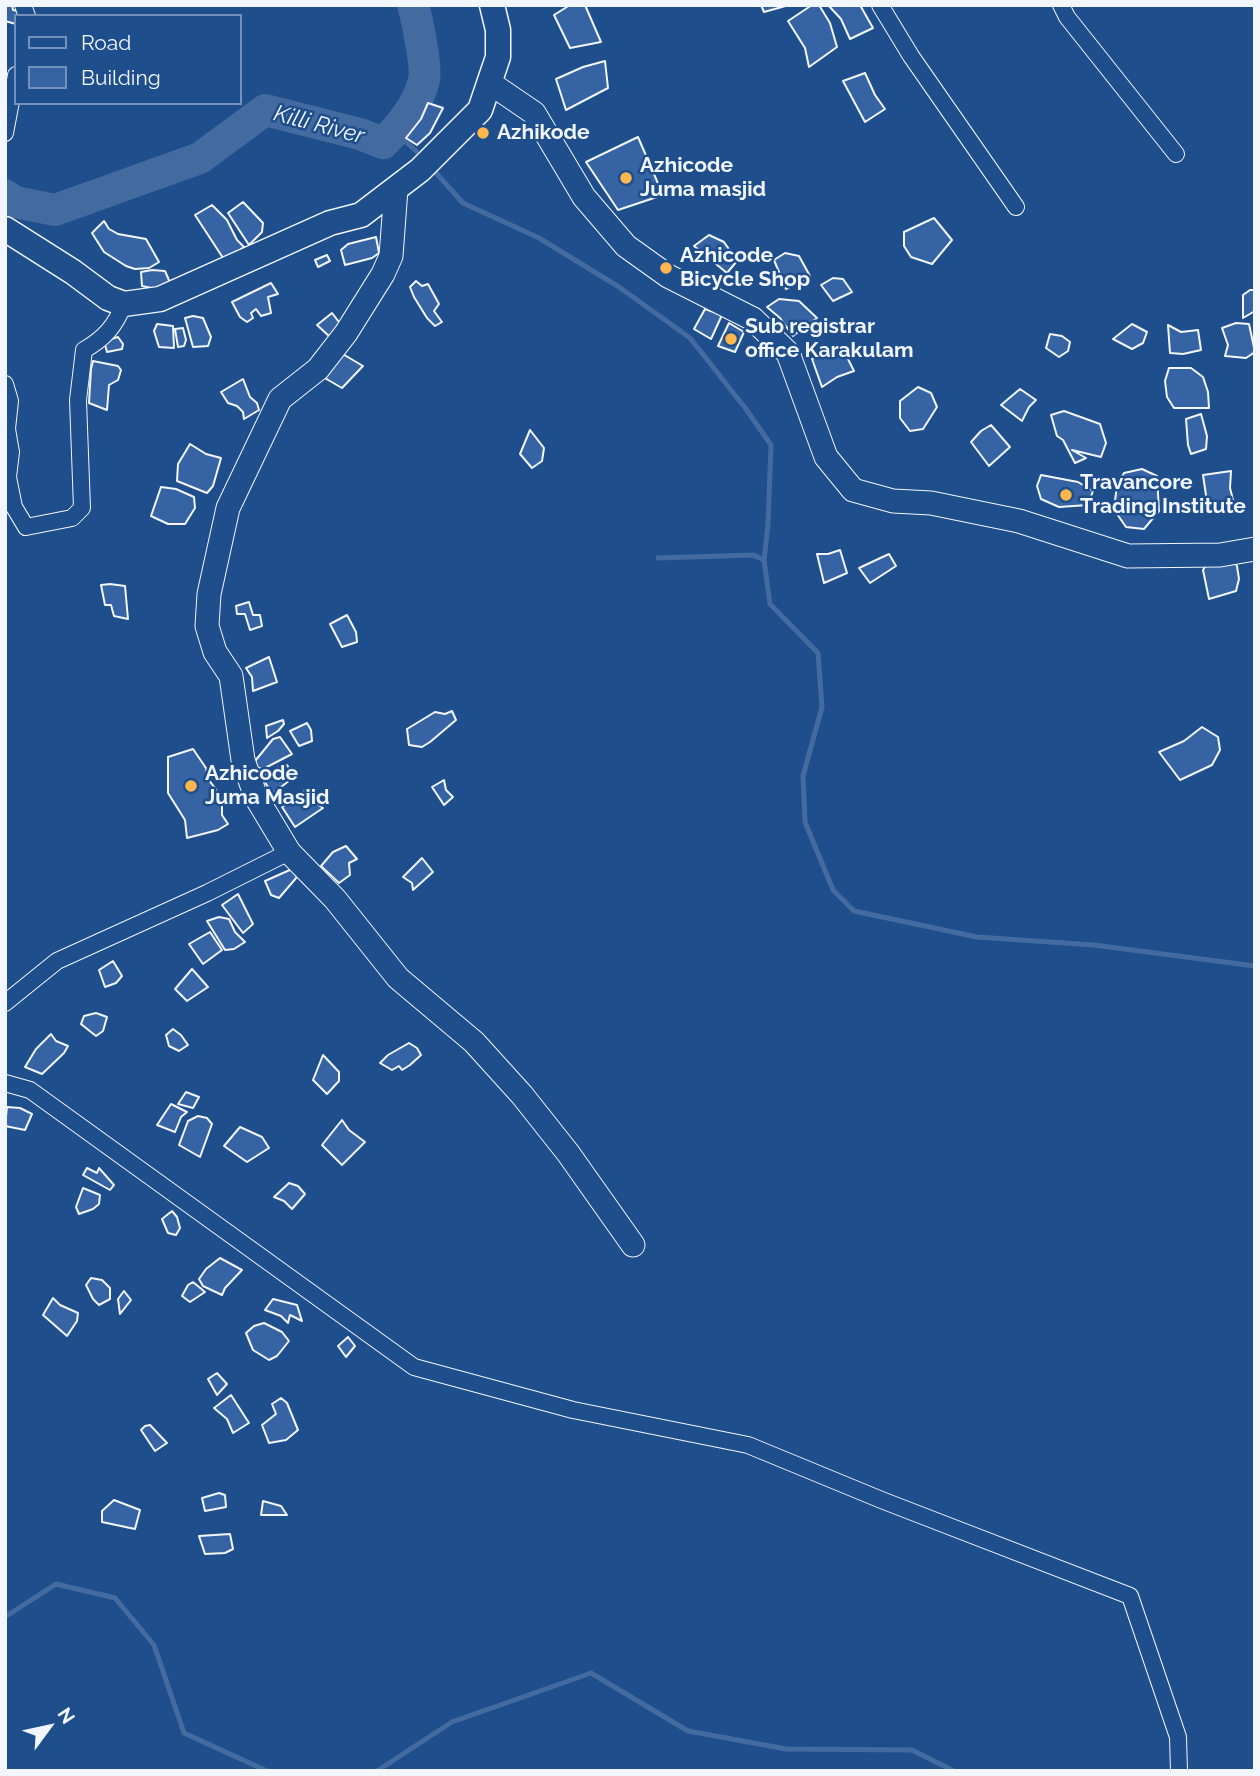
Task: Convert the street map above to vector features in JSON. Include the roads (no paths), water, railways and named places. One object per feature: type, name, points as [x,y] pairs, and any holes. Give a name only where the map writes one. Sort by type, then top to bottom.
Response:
[{"type":"main road","points":[[5,229],[73,272],[108,298],[124,304],[160,299],[317,228],[361,215],[420,170],[480,110],[498,57],[498,30],[492,5]]},
{"type":"street","points":[[880,5],[911,56],[1016,207]]},
{"type":"street","points":[[1061,5],[1068,18],[1176,155]]},
{"type":"street","points":[[490,83],[534,113],[584,197],[626,246],[668,276],[753,319],[788,353],[826,457],[853,490],[893,501],[931,503],[1019,521],[1128,556],[1220,555],[1255,550]]},
{"type":"street","points":[[5,133],[14,86]]},
{"type":"street","points":[[396,189],[391,256],[383,274],[318,369],[280,399],[228,508],[209,594],[207,626],[215,652],[231,676],[243,760],[256,797],[289,852],[335,899],[398,978],[474,1042],[522,1095],[568,1153],[633,1245]]},
{"type":"street","points":[[5,384],[10,401],[7,429],[11,452],[8,477],[14,507],[26,527],[72,518],[82,508],[78,400],[84,350],[101,340],[113,328],[124,304]]},
{"type":"street","points":[[5,1003],[57,961],[207,893],[289,852]]},
{"type":"street","points":[[5,1083],[30,1090],[414,1367],[573,1410],[748,1445],[896,1506],[1129,1596],[1178,1737],[1180,1771]]},
{"type":"waterway","name":"Killi River","points":[[5,195],[15,202],[55,210],[200,158],[265,110],[360,134],[383,143],[408,114],[418,98],[424,80],[423,54],[413,5]]},
{"type":"waterway","points":[[407,115],[408,129],[403,139],[416,151]]},
{"type":"waterway","points":[[437,174],[463,203],[539,238],[619,287],[690,338],[771,445],[764,560],[753,555],[658,558]]},
{"type":"waterway","points":[[764,560],[770,604],[818,653],[822,707],[803,776],[805,822],[833,890],[854,911],[977,937],[1094,945],[1255,966]]},
{"type":"waterway","points":[[5,1617],[56,1584],[115,1598],[154,1645],[184,1733],[267,1771]]},
{"type":"waterway","points":[[377,1771],[452,1722],[591,1673],[688,1731],[786,1749],[912,1750],[954,1771]]},
{"type":"place","name":"Azhikode","points":[[483,133]]},
{"type":"place","name":"Azhicode Juma masjid","points":[[626,178]]},
{"type":"place","name":"Azhicode Bicycle Shop","points":[[666,268]]},
{"type":"place","name":"Sub registrar office Karakulam","points":[[731,339]]},
{"type":"place","name":"Travancore Trading Institute","points":[[1066,495]]},
{"type":"place","name":"Azhicode Juma Masjid","points":[[191,786]]}]
